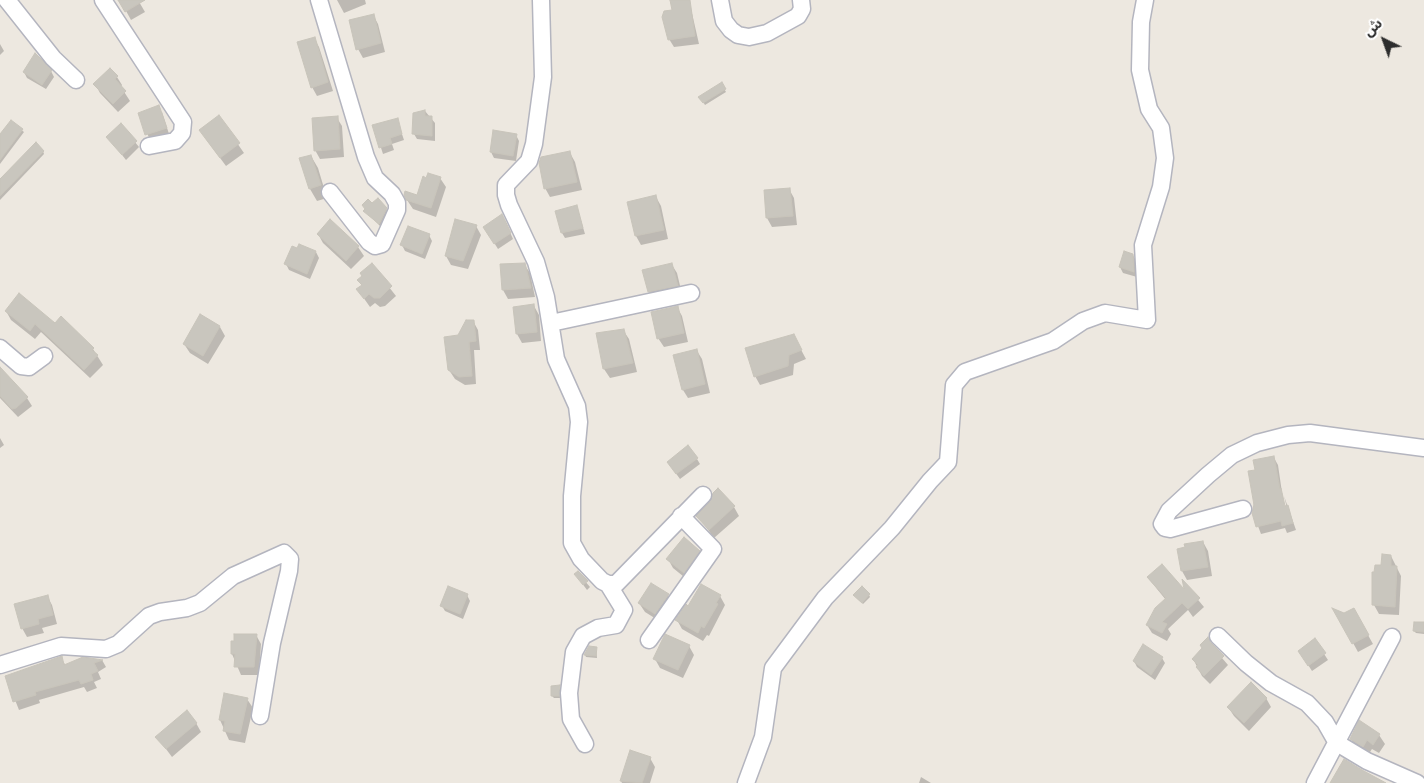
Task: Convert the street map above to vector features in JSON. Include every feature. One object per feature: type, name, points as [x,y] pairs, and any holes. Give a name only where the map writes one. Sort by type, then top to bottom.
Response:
[{"type":"street","points":[[7,0],[53,58],[76,80]]},
{"type":"street","points":[[103,0],[183,122],[182,133],[175,141],[149,146]]},
{"type":"street","points":[[319,0],[366,157],[375,178],[392,194],[397,203],[397,210],[382,244],[375,246],[369,242],[330,192]]},
{"type":"street","points":[[540,0],[543,77],[534,144],[529,160],[506,185],[506,194],[509,205],[536,262],[551,323],[556,359],[577,406],[579,422],[572,496],[572,543],[581,559],[608,584],[624,610],[616,625],[598,628],[583,636],[574,652],[569,693],[571,719],[585,744]]},
{"type":"street","points":[[720,0],[724,21],[730,30],[738,35],[749,37],[767,33],[798,16],[802,9],[801,0]]},
{"type":"street","points":[[746,783],[763,738],[773,668],[825,598],[892,528],[948,462],[954,385],[965,372],[1053,341],[1082,321],[1105,313],[1147,320],[1143,245],[1161,187],[1165,158],[1161,128],[1149,110],[1140,70],[1141,22],[1145,0]]},
{"type":"street","points":[[551,323],[691,293]]},
{"type":"street","points":[[0,348],[21,366],[29,367],[44,356]]},
{"type":"street","points":[[1243,509],[1170,529],[1165,528],[1162,524],[1169,511],[1208,475],[1232,455],[1257,443],[1288,435],[1310,433],[1424,448]]},
{"type":"street","points":[[608,584],[616,584],[622,580],[703,495]]},
{"type":"street","points":[[649,640],[713,549],[681,516]]},
{"type":"street","points":[[0,665],[11,660],[61,646],[106,649],[118,644],[149,616],[160,612],[187,608],[200,603],[233,576],[284,553],[290,559],[289,572],[272,643],[260,716]]},
{"type":"street","points":[[1218,636],[1246,663],[1271,683],[1307,703],[1325,722],[1337,743],[1367,761],[1417,783]]},
{"type":"street","points":[[1316,783],[1392,637]]},
{"type":"building","points":[[118,0],[145,0],[125,12]]},
{"type":"building","points":[[670,0],[690,0],[695,36],[668,40],[662,17],[664,11],[672,10]]},
{"type":"building","points":[[374,14],[381,43],[356,50],[349,20]]},
{"type":"building","points":[[315,37],[328,82],[311,88],[297,42]]},
{"type":"building","points":[[35,53],[52,70],[42,85],[23,72]]},
{"type":"building","points":[[110,68],[118,76],[115,79],[126,91],[113,104],[93,84]]},
{"type":"building","points":[[722,82],[726,89],[703,103],[698,97]]},
{"type":"building","points":[[159,105],[167,128],[145,135],[138,113]]},
{"type":"building","points":[[425,110],[425,116],[432,116],[432,136],[412,134],[413,113]]},
{"type":"building","points":[[219,115],[240,143],[220,158],[199,130]]},
{"type":"building","points":[[338,116],[340,149],[314,151],[312,118]]},
{"type":"building","points":[[398,118],[402,134],[390,138],[392,144],[379,148],[372,125]]},
{"type":"building","points":[[11,120],[23,129],[0,160],[0,134]]},
{"type":"building","points":[[121,123],[137,141],[122,155],[106,137]]},
{"type":"building","points":[[493,130],[517,134],[513,156],[490,152]]},
{"type":"building","points":[[36,142],[44,151],[0,196],[0,179]]},
{"type":"building","points":[[570,151],[577,182],[544,189],[539,163],[541,157]]},
{"type":"building","points":[[311,155],[321,185],[309,189],[299,158]]},
{"type":"building","points":[[428,173],[441,177],[431,208],[406,200],[404,195],[405,191],[417,195],[423,176],[426,178]]},
{"type":"building","points":[[790,188],[793,216],[766,218],[764,190]]},
{"type":"building","points":[[656,195],[664,230],[635,236],[627,202]]},
{"type":"building","points":[[378,198],[387,208],[379,224],[363,211],[365,209],[362,205],[368,199],[372,203]]},
{"type":"building","points":[[577,205],[583,228],[561,233],[555,211]]},
{"type":"building","points":[[502,214],[511,233],[494,244],[483,227]]},
{"type":"building","points":[[330,219],[359,246],[346,261],[317,234]]},
{"type":"building","points":[[455,219],[477,225],[463,261],[445,256]]},
{"type":"building","points":[[408,226],[430,234],[422,254],[400,245]]},
{"type":"building","points":[[299,244],[316,251],[307,274],[284,264],[292,246],[297,248]]},
{"type":"building","points":[[1124,251],[1133,254],[1134,272],[1119,267]]},
{"type":"building","points":[[372,263],[392,286],[380,298],[374,298],[369,294],[364,299],[356,289],[362,285],[357,280],[362,276],[360,273]]},
{"type":"building","points":[[525,263],[531,288],[502,290],[500,264]]},
{"type":"building","points":[[672,263],[678,286],[648,292],[642,270]]},
{"type":"building","points":[[19,293],[55,323],[61,316],[94,348],[92,350],[98,355],[84,370],[35,324],[30,331],[5,311]]},
{"type":"building","points":[[534,304],[537,332],[516,334],[513,307]]},
{"type":"building","points":[[678,306],[684,333],[657,339],[651,312]]},
{"type":"building","points":[[200,314],[220,326],[203,356],[183,344]]},
{"type":"building","points":[[466,320],[474,320],[476,341],[469,342],[472,376],[459,377],[448,370],[444,337],[458,335]]},
{"type":"building","points":[[624,329],[633,363],[603,369],[596,333]]},
{"type":"building","points":[[794,334],[802,350],[789,355],[788,366],[754,377],[745,348]]},
{"type":"building","points":[[697,349],[705,384],[682,390],[673,355]]},
{"type":"building","points":[[0,367],[28,397],[16,408],[12,409],[0,396]]},
{"type":"building","points":[[688,445],[698,458],[676,474],[667,462]]},
{"type":"building","points":[[1274,456],[1280,489],[1285,506],[1288,505],[1293,523],[1282,526],[1281,521],[1256,527],[1252,513],[1254,505],[1248,471],[1255,470],[1253,460]]},
{"type":"building","points":[[718,488],[735,506],[709,530],[696,516],[710,502],[713,493]]},
{"type":"building","points":[[684,537],[700,551],[684,573],[666,559]]},
{"type":"building","points":[[1203,541],[1208,567],[1181,571],[1177,549],[1185,547],[1184,544]]},
{"type":"building","points":[[1382,554],[1391,555],[1391,566],[1397,566],[1395,607],[1372,605],[1372,572],[1374,572],[1375,565],[1381,565]]},
{"type":"building","points":[[1162,564],[1184,589],[1182,579],[1200,598],[1188,609],[1182,603],[1162,622],[1167,624],[1162,633],[1146,625],[1155,608],[1166,598],[1147,577]]},
{"type":"building","points":[[578,571],[588,581],[583,585],[574,574]]},
{"type":"building","points":[[651,583],[669,594],[655,614],[638,603]]},
{"type":"building","points":[[701,584],[721,595],[704,628],[701,626],[698,633],[675,620],[686,604],[688,606]]},
{"type":"building","points":[[448,586],[468,594],[460,614],[440,606]]},
{"type":"building","points":[[862,586],[870,594],[862,603],[853,595]]},
{"type":"building","points":[[48,595],[53,615],[38,619],[39,624],[21,629],[14,604]]},
{"type":"building","points":[[1332,608],[1344,613],[1354,608],[1369,635],[1352,644]]},
{"type":"building","points":[[1414,622],[1424,622],[1424,632],[1413,631]]},
{"type":"building","points":[[234,634],[257,634],[254,667],[234,667],[235,654],[231,654],[231,641],[234,641]]},
{"type":"building","points":[[665,634],[690,645],[678,670],[653,659]]},
{"type":"building","points":[[1208,637],[1211,643],[1224,656],[1204,676],[1192,659],[1202,648],[1200,645]]},
{"type":"building","points":[[1315,638],[1326,653],[1308,666],[1298,651]]},
{"type":"building","points":[[1143,644],[1163,657],[1151,675],[1133,661]]},
{"type":"building","points":[[589,646],[597,647],[596,656],[584,655]]},
{"type":"building","points":[[62,656],[64,665],[83,657],[103,660],[94,663],[98,671],[91,674],[93,680],[81,684],[79,680],[35,692],[36,695],[13,702],[5,676]]},
{"type":"building","points":[[1251,682],[1267,698],[1244,723],[1227,707]]},
{"type":"building","points":[[560,685],[559,696],[551,696],[551,686]]},
{"type":"building","points":[[224,693],[248,698],[240,734],[223,731],[225,721],[219,720]]},
{"type":"building","points":[[187,710],[197,723],[166,749],[155,737]]},
{"type":"building","points":[[1359,720],[1380,734],[1373,745],[1367,740],[1363,747],[1350,739]]},
{"type":"building","points":[[630,750],[651,757],[642,783],[620,781]]},
{"type":"building","points":[[1344,759],[1362,770],[1386,783],[1330,783]]}]
